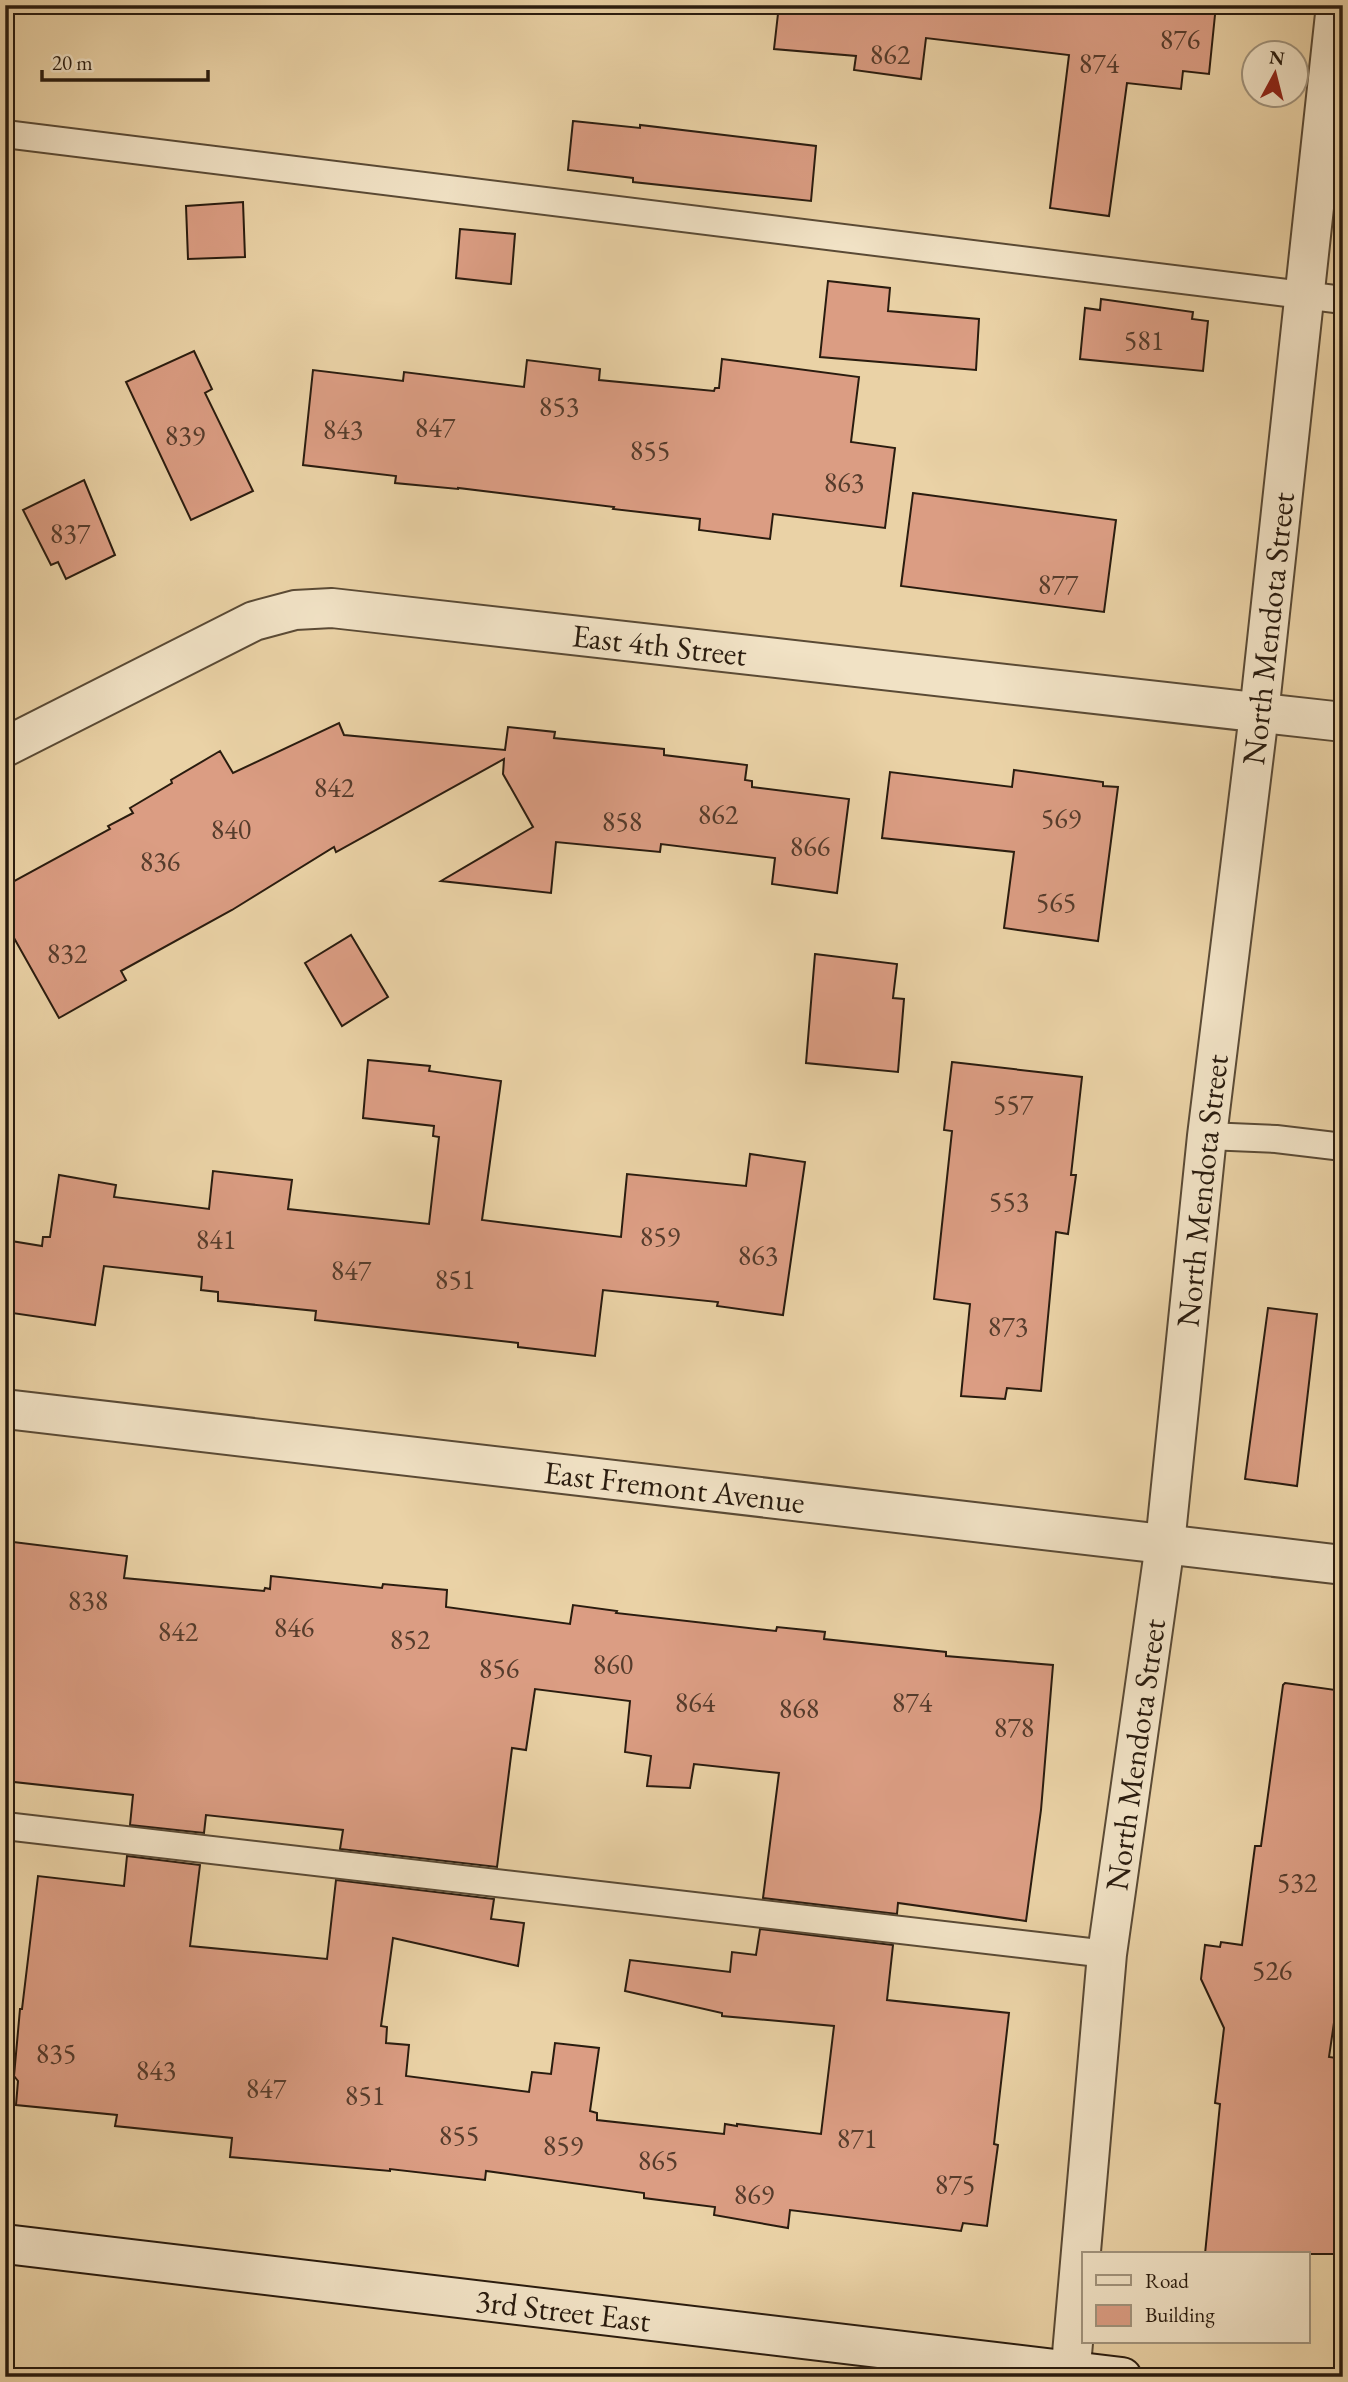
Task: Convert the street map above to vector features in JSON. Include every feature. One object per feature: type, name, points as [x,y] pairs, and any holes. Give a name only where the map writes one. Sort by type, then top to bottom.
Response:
[{"type":"street","name":"North Mendota Street","points":[[1070,2374],[1107,1954],[1165,1544],[1208,1136],[1259,713],[1336,5]]},
{"type":"street","name":"East 4th Street","points":[[5,747],[254,621],[295,610],[332,608],[1343,722]]},
{"type":"street","name":"East Fremont Avenue","points":[[5,1409],[1343,1565]]},
{"type":"street","name":"3rd Street East","points":[[5,2244],[1070,2374],[1122,2377]]},
{"type":"lane","points":[[5,134],[1343,300]]},
{"type":"lane","points":[[1208,1136],[1276,1139],[1343,1147]]},
{"type":"lane","points":[[5,1826],[1107,1954]]},
{"type":"building","points":[[779,5],[1216,5],[1209,74],[1183,71],[1181,89],[1127,83],[1109,216],[1050,208],[1069,55],[926,38],[921,79],[854,70],[856,56],[774,49]]},
{"type":"building","points":[[573,121],[640,128],[640,125],[816,146],[811,201],[633,182],[633,178],[568,170]]},
{"type":"building","points":[[243,202],[245,257],[188,259],[186,206]]},
{"type":"building","points":[[460,229],[515,234],[511,284],[456,278]]},
{"type":"building","points":[[828,281],[890,288],[888,311],[979,319],[976,370],[820,357]]},
{"type":"building","points":[[1101,299],[1193,312],[1192,319],[1208,321],[1203,371],[1080,359],[1085,308],[1100,310]]},
{"type":"building","points":[[194,351],[212,389],[205,393],[253,491],[191,520],[126,382]]},
{"type":"building","points":[[722,359],[859,377],[851,442],[895,448],[885,528],[773,514],[770,539],[699,530],[700,519],[458,488],[395,483],[396,476],[303,465],[313,370],[403,381],[404,372],[524,387],[527,360],[600,369],[599,380],[714,391],[719,388]]},
{"type":"building","points":[[84,480],[115,555],[66,579],[58,562],[51,565],[23,510]]},
{"type":"building","points":[[913,493],[1116,520],[1104,612],[901,586]]},
{"type":"building","points":[[339,723],[344,735],[505,750],[508,727],[555,732],[554,738],[664,749],[664,755],[747,765],[745,780],[752,781],[752,787],[849,799],[837,893],[772,884],[775,858],[661,844],[660,852],[556,842],[551,893],[441,881],[533,827],[503,774],[504,759],[336,852],[334,847],[232,910],[121,971],[126,980],[59,1018],[5,922],[5,886],[110,829],[108,826],[133,813],[130,808],[220,751],[233,773]]},
{"type":"building","points":[[1014,770],[1103,782],[1103,786],[1118,787],[1098,941],[1004,928],[1014,852],[882,838],[890,772],[1012,787]]},
{"type":"building","points":[[351,935],[388,997],[342,1026],[305,963]]},
{"type":"building","points":[[815,954],[897,964],[893,998],[904,999],[898,1072],[806,1063]]},
{"type":"building","points":[[368,1060],[430,1066],[429,1071],[501,1081],[482,1220],[621,1237],[627,1174],[746,1186],[750,1154],[805,1162],[783,1315],[717,1306],[718,1302],[603,1290],[595,1356],[518,1347],[518,1343],[315,1320],[316,1311],[218,1301],[218,1292],[201,1290],[202,1277],[104,1266],[95,1325],[5,1312],[5,1240],[42,1246],[43,1237],[50,1237],[59,1175],[116,1185],[114,1197],[209,1209],[213,1171],[292,1180],[288,1209],[429,1224],[439,1137],[433,1136],[434,1126],[363,1118]]},
{"type":"building","points":[[952,1062],[1082,1077],[1071,1175],[1076,1175],[1068,1234],[1056,1232],[1041,1391],[1007,1388],[1005,1399],[961,1396],[970,1304],[934,1299],[952,1131],[944,1130]]},
{"type":"building","points":[[1268,1308],[1317,1314],[1297,1486],[1245,1479]]},
{"type":"building","points":[[5,1541],[127,1556],[124,1578],[264,1591],[265,1588],[270,1589],[271,1576],[382,1588],[383,1584],[447,1590],[446,1607],[570,1624],[573,1605],[617,1611],[616,1613],[776,1631],[777,1627],[825,1632],[824,1639],[946,1652],[946,1656],[1053,1665],[1041,1810],[1026,1921],[898,1903],[897,1914],[763,1898],[779,1773],[694,1764],[690,1788],[647,1786],[651,1756],[625,1752],[630,1701],[535,1689],[526,1750],[512,1748],[497,1867],[340,1849],[343,1830],[206,1815],[204,1833],[130,1825],[133,1795],[5,1781]]},
{"type":"building","points":[[1285,1683],[1343,1691],[1343,1961],[1329,2057],[1343,2059],[1343,2254],[1205,2252],[1220,2104],[1215,2103],[1224,2028],[1201,1979],[1205,1945],[1220,1947],[1221,1942],[1242,1945],[1255,1846],[1261,1846]]},
{"type":"building","points":[[127,1856],[200,1865],[190,1946],[327,1959],[336,1880],[494,1899],[491,1919],[524,1923],[518,1966],[393,1938],[381,2026],[387,2027],[386,2043],[409,2045],[406,2076],[529,2092],[532,2072],[551,2074],[555,2043],[599,2048],[590,2111],[597,2113],[597,2120],[724,2134],[725,2124],[737,2124],[821,2134],[834,2026],[722,2016],[722,2013],[625,1991],[630,1960],[730,1972],[732,1952],[756,1955],[760,1929],[893,1945],[887,2000],[1009,2013],[994,2144],[998,2145],[987,2226],[963,2223],[961,2231],[790,2210],[788,2228],[714,2215],[715,2207],[644,2198],[644,2193],[486,2171],[485,2180],[390,2169],[230,2157],[232,2138],[115,2126],[117,2115],[16,2105],[18,2081],[14,2076],[20,2009],[38,1876],[124,1886]]}]
